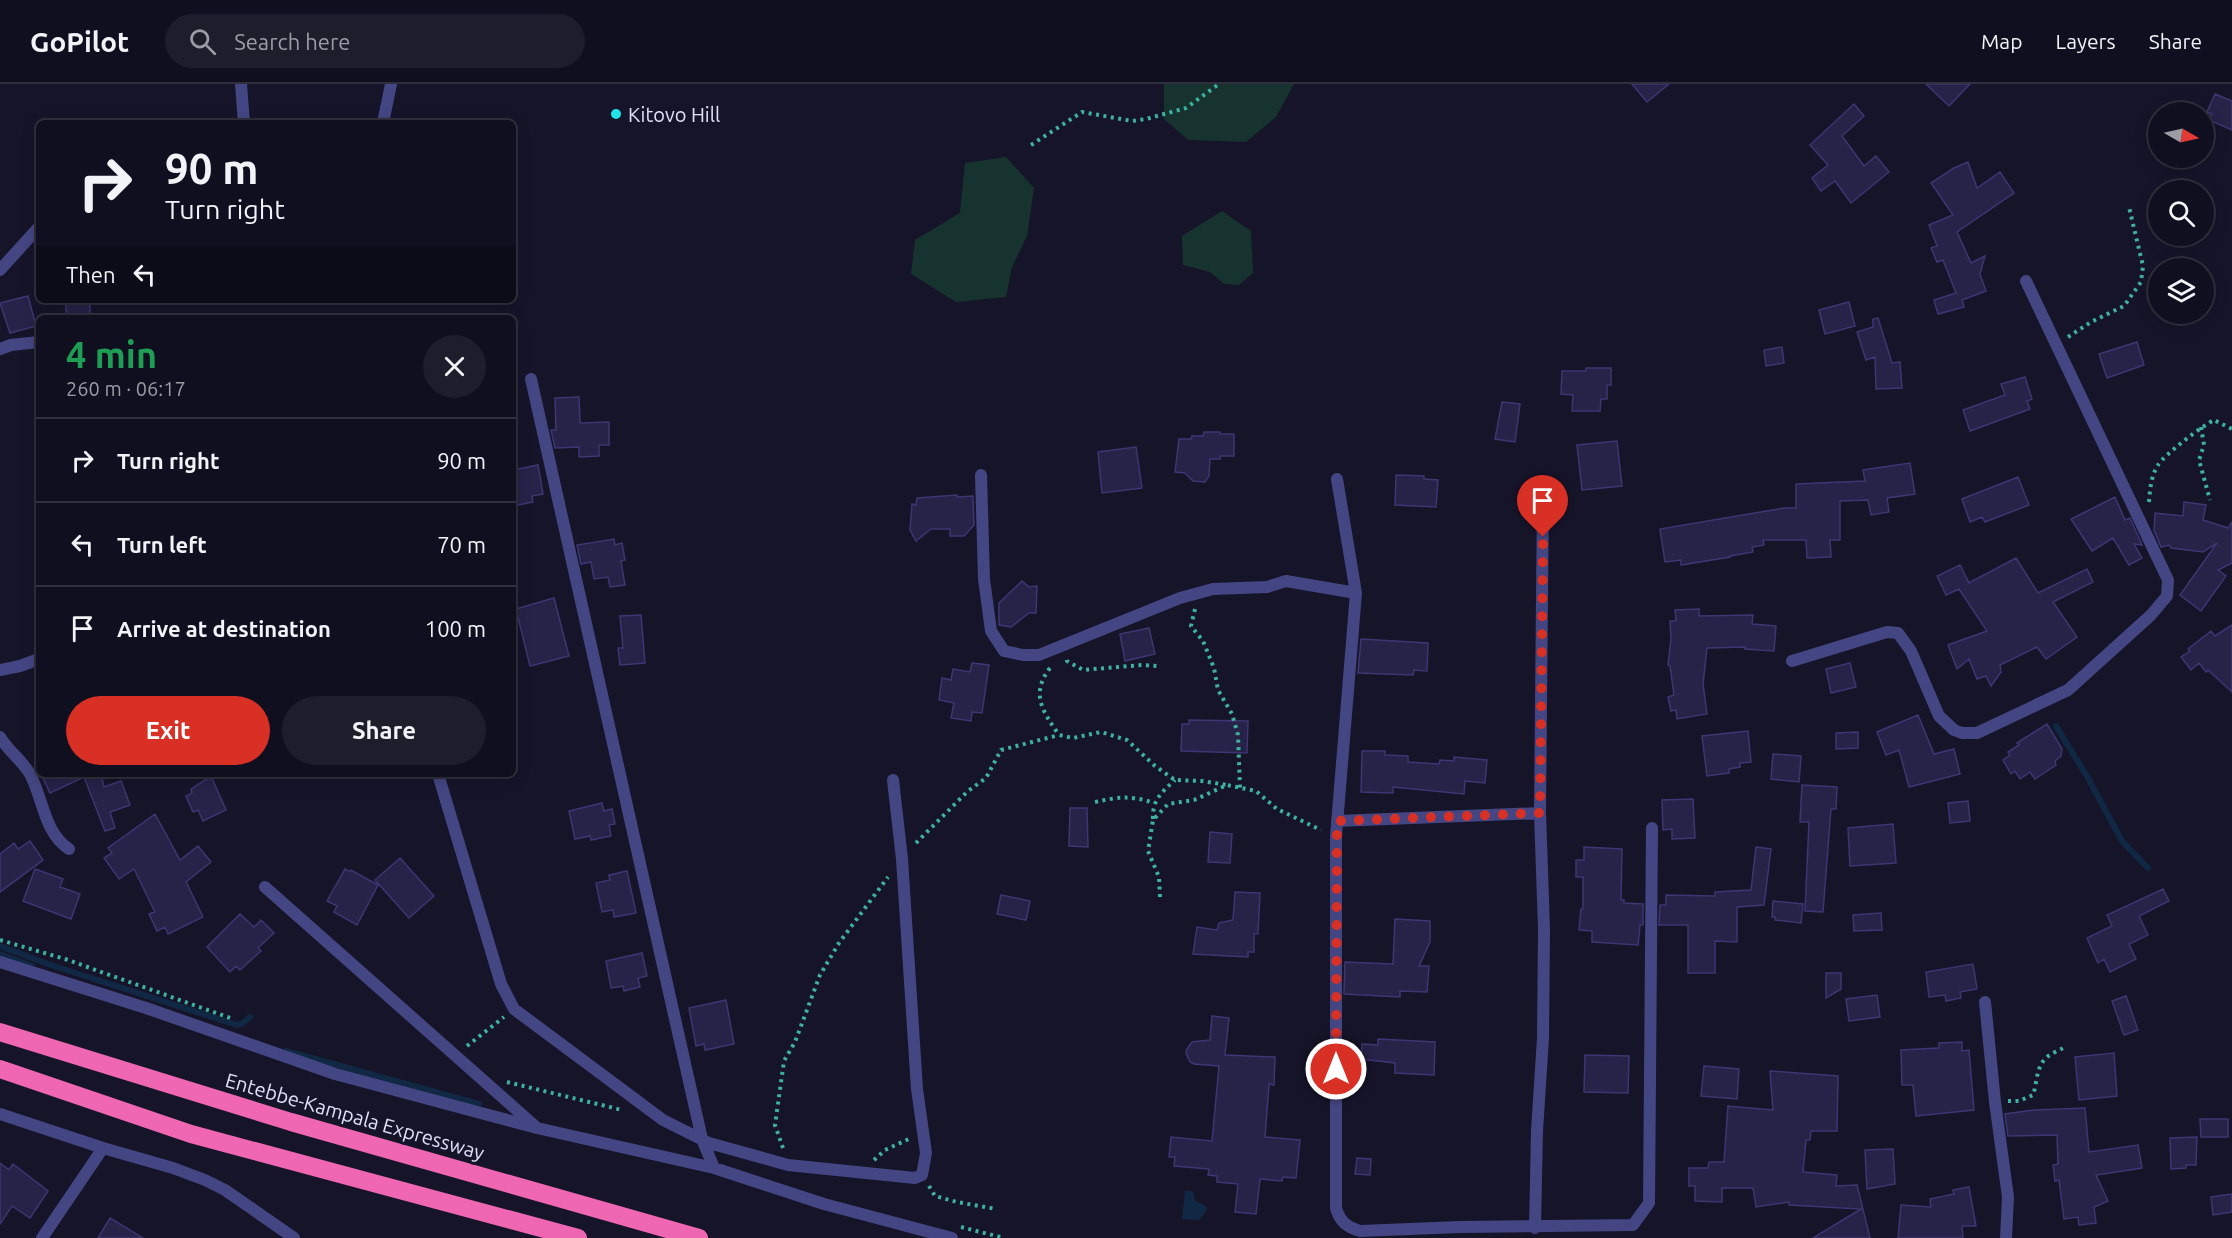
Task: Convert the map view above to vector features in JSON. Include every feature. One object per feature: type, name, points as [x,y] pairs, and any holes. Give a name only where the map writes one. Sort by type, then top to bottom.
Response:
[{"type":"highway","name":"Entebbe-Kampala Expressway","points":[[0,1032],[291,1122],[699,1238]]},
{"type":"highway","points":[[0,1069],[191,1134],[578,1238]]},
{"type":"street","points":[[241,84],[244,120]]},
{"type":"street","points":[[384,120],[391,84]]},
{"type":"street","points":[[0,270],[36,230]]},
{"type":"street","points":[[1792,661],[1887,632],[1898,633],[1914,657],[1939,716],[1954,730],[1962,733],[1977,733],[2068,690],[2151,615],[2167,596],[2168,580],[2026,281]]},
{"type":"street","points":[[0,349],[11,345],[36,342]]},
{"type":"street","points":[[531,380],[702,1139],[714,1168]]},
{"type":"street","points":[[981,475],[984,579],[991,631],[1004,651],[1023,655],[1039,655],[1180,598],[1199,595],[1213,589],[1267,587],[1286,581],[1356,593]]},
{"type":"street","points":[[1337,479],[1356,593],[1336,836],[1336,1196],[1339,1217],[1350,1228],[1360,1231],[1459,1232],[1633,1225],[1649,1203],[1652,828]]},
{"type":"street","points":[[1535,1228],[1544,929],[1540,813],[1543,491]]},
{"type":"street","points":[[0,670],[36,660]]},
{"type":"street","points":[[0,737],[4,745],[27,770],[51,827],[59,840],[69,849]]},
{"type":"street","points":[[439,777],[494,963],[501,984],[514,1009],[663,1120],[702,1139],[788,1165],[915,1178],[922,1175],[926,1153],[917,1089],[902,859],[893,780]]},
{"type":"street","points":[[1337,821],[1540,813]]},
{"type":"street","points":[[265,888],[537,1128]]},
{"type":"street","points":[[0,962],[146,1008],[174,1020],[335,1074],[537,1128],[714,1168],[824,1204],[952,1238]]},
{"type":"street","points":[[1985,1002],[2008,1197],[2006,1238]]},
{"type":"street","points":[[0,1114],[205,1180],[225,1190],[294,1238]]},
{"type":"street","points":[[42,1238],[103,1148]]},
{"type":"path","points":[[1031,145],[1082,112],[1131,121],[1146,118],[1186,108],[1219,84]]},
{"type":"path","points":[[2063,359],[2058,352],[2065,339],[2091,322],[2124,306],[2141,282],[2144,266],[2129,207]]},
{"type":"path","points":[[2145,532],[2150,486],[2158,464],[2201,426],[2214,420],[2232,429]]},
{"type":"path","points":[[2201,426],[2204,445],[2199,460],[2210,500]]},
{"type":"path","points":[[1199,595],[1191,626],[1203,641],[1214,668],[1218,690],[1232,714],[1238,735],[1240,788]]},
{"type":"path","points":[[1071,642],[1067,661],[1083,670],[1142,665],[1158,666]]},
{"type":"path","points":[[1059,735],[1043,713],[1039,697],[1043,677],[1071,642]]},
{"type":"path","points":[[788,1165],[775,1125],[784,1060],[795,1042],[820,975],[839,942],[902,859],[931,826],[968,791],[986,778],[1001,750],[1059,735],[1073,738],[1101,732],[1127,740],[1155,766],[1175,780],[1202,781],[1256,791],[1277,809],[1336,836]]},
{"type":"path","points":[[1160,897],[1159,878],[1148,851],[1153,820],[1152,807],[1157,796],[1175,780]]},
{"type":"path","points":[[1153,820],[1168,804],[1194,800],[1227,785]]},
{"type":"path","points":[[1095,802],[1136,796],[1154,803]]},
{"type":"path","points":[[0,940],[65,959],[233,1019]]},
{"type":"path","points":[[455,1056],[514,1009]]},
{"type":"path","points":[[1995,1102],[2019,1101],[2032,1095],[2037,1086],[2039,1070],[2045,1059],[2063,1048]]},
{"type":"path","points":[[514,1082],[629,1112]]},
{"type":"path","points":[[860,1172],[885,1150],[923,1134]]},
{"type":"path","points":[[922,1175],[935,1196],[996,1209]]},
{"type":"green space","points":[[1164,84],[1294,84],[1276,117],[1246,142],[1188,140],[1164,119]]},
{"type":"green space","points":[[1006,157],[1034,188],[1027,236],[1012,267],[1006,297],[956,302],[911,274],[915,240],[960,213],[965,163]]},
{"type":"green space","points":[[1222,211],[1251,231],[1253,273],[1239,285],[1224,284],[1210,272],[1183,265],[1182,236]]},
{"type":"water","points":[[1185,1191],[1193,1191],[1195,1200],[1207,1207],[1199,1220],[1182,1219]]},
{"type":"building","points":[[1632,84],[1669,84],[1647,102]]},
{"type":"building","points":[[1926,84],[1970,84],[1949,106]]},
{"type":"building","points":[[2215,94],[2232,101],[2232,130],[2214,122],[2214,102],[2211,102]]},
{"type":"building","points":[[1854,104],[1864,116],[1842,136],[1864,166],[1876,156],[1889,172],[1851,203],[1835,181],[1821,191],[1812,178],[1828,165],[1810,145]]},
{"type":"building","points":[[1968,162],[1977,188],[2000,172],[2014,193],[1957,232],[1971,263],[1985,256],[1980,274],[1986,291],[1962,300],[1964,307],[1938,314],[1934,300],[1956,293],[1943,260],[1937,262],[1931,248],[1937,246],[1929,225],[1953,215],[1931,183]]},
{"type":"building","points":[[28,296],[36,326],[10,333],[0,303]]},
{"type":"building","points":[[1849,302],[1855,326],[1825,334],[1819,310]]},
{"type":"building","points":[[66,303],[90,303],[90,315],[66,315]]},
{"type":"building","points":[[1878,318],[1892,363],[1900,362],[1902,388],[1876,389],[1875,357],[1866,360],[1857,332],[1873,327],[1873,319]]},
{"type":"building","points":[[2137,342],[2144,365],[2107,378],[2099,354]]},
{"type":"building","points":[[1782,347],[1784,363],[1766,366],[1764,350]]},
{"type":"building","points":[[1586,368],[1611,368],[1611,385],[1607,385],[1607,399],[1601,399],[1600,411],[1572,411],[1573,395],[1561,394],[1562,371],[1586,371]]},
{"type":"building","points":[[2025,377],[2032,399],[2027,401],[2030,409],[1970,431],[1963,410],[2005,395],[2001,384]]},
{"type":"building","points":[[579,397],[580,423],[609,422],[609,445],[599,445],[599,456],[579,457],[579,447],[555,448],[551,430],[556,430],[555,398]]},
{"type":"building","points":[[1502,402],[1520,404],[1515,442],[1495,439]]},
{"type":"building","points":[[1204,432],[1234,434],[1234,456],[1210,459],[1209,476],[1205,482],[1193,481],[1185,473],[1175,472],[1179,439],[1203,436]]},
{"type":"building","points":[[1617,441],[1622,486],[1582,490],[1577,445]]},
{"type":"building","points":[[1136,447],[1142,488],[1102,493],[1098,452]]},
{"type":"building","points":[[1910,463],[1915,494],[1887,498],[1889,512],[1871,515],[1868,500],[1840,501],[1840,540],[1830,540],[1831,557],[1807,558],[1806,540],[1763,540],[1764,545],[1752,547],[1753,552],[1681,565],[1681,560],[1665,562],[1660,529],[1784,508],[1796,508],[1796,484],[1865,481],[1863,470]]},
{"type":"building","points":[[538,465],[543,494],[532,496],[533,502],[516,505],[516,469]]},
{"type":"building","points":[[1396,475],[1424,476],[1424,479],[1438,480],[1436,507],[1395,505]]},
{"type":"building","points":[[2018,477],[2029,505],[1985,522],[1982,517],[1970,522],[1962,499]]},
{"type":"building","points":[[957,495],[957,497],[973,496],[974,525],[964,536],[950,536],[950,529],[931,529],[916,541],[910,530],[912,504],[916,505],[917,498]]},
{"type":"building","points":[[2115,497],[2125,520],[2130,518],[2142,545],[2134,544],[2142,558],[2129,565],[2113,538],[2092,551],[2071,519]]},
{"type":"building","points":[[2184,502],[2206,505],[2203,520],[2228,528],[2232,522],[2232,563],[2218,570],[2226,576],[2201,611],[2180,595],[2217,543],[2203,552],[2171,548],[2169,545],[2161,547],[2154,530],[2155,513],[2183,516]]},
{"type":"building","points":[[614,539],[615,545],[622,543],[625,560],[621,561],[625,585],[610,587],[608,577],[594,579],[591,562],[581,564],[577,545]]},
{"type":"building","points":[[2016,558],[2038,593],[2087,569],[2093,582],[2053,602],[2077,637],[2046,659],[2037,647],[2000,665],[2001,672],[1991,686],[1986,676],[1977,679],[1969,659],[1957,669],[1948,645],[1987,631],[1959,589],[1946,595],[1937,576],[1960,565],[1969,583]]},
{"type":"building","points":[[1022,581],[1029,587],[1037,586],[1036,613],[1029,613],[1011,627],[999,625],[999,603]]},
{"type":"building","points":[[554,598],[569,656],[530,666],[516,609]]},
{"type":"building","points":[[1699,609],[1699,616],[1753,615],[1752,624],[1776,626],[1774,651],[1745,649],[1745,647],[1707,648],[1703,684],[1707,714],[1677,719],[1676,710],[1671,711],[1668,697],[1674,695],[1668,665],[1671,639],[1670,621],[1676,621],[1675,610]]},
{"type":"building","points":[[641,615],[645,663],[620,665],[618,648],[623,648],[620,616]]},
{"type":"building","points":[[2232,625],[2232,692],[2208,670],[2206,672],[2199,663],[2191,670],[2181,657],[2211,631],[2215,636]]},
{"type":"building","points":[[1149,628],[1155,654],[1125,661],[1120,634]]},
{"type":"building","points":[[1361,639],[1428,643],[1427,671],[1414,670],[1413,675],[1358,673]]},
{"type":"building","points":[[972,663],[989,665],[982,713],[972,712],[971,721],[951,718],[954,703],[939,700],[942,678],[951,680],[953,669],[970,672]]},
{"type":"building","points":[[1850,663],[1856,687],[1831,693],[1826,669]]},
{"type":"building","points":[[1918,715],[1934,754],[1954,749],[1960,774],[1909,787],[1899,750],[1886,755],[1877,732]]},
{"type":"building","points":[[1189,720],[1248,721],[1247,753],[1181,751],[1182,724],[1189,724]]},
{"type":"building","points":[[2047,724],[2062,749],[2061,756],[2055,761],[2056,765],[2035,779],[2030,772],[2020,779],[2015,771],[2011,774],[2003,760],[2010,755],[2008,752],[2019,745],[2017,743]]},
{"type":"building","points":[[1748,731],[1751,762],[1740,763],[1740,767],[1729,769],[1729,773],[1707,776],[1702,736]]},
{"type":"building","points":[[1858,732],[1858,748],[1836,749],[1836,733]]},
{"type":"building","points":[[1362,751],[1385,751],[1385,755],[1408,756],[1408,762],[1439,764],[1440,760],[1454,761],[1454,757],[1487,760],[1485,783],[1465,781],[1464,794],[1393,787],[1393,793],[1361,792]]},
{"type":"building","points":[[1773,754],[1801,756],[1799,782],[1771,779]]},
{"type":"building","points":[[42,777],[84,777],[50,793]]},
{"type":"building","points":[[84,777],[102,777],[104,787],[121,781],[130,805],[110,812],[115,828],[105,831]]},
{"type":"building","points":[[211,777],[226,810],[203,821],[198,810],[193,812],[186,796],[192,793],[191,789]]},
{"type":"building","points":[[1802,785],[1837,787],[1836,809],[1831,809],[1823,912],[1805,911],[1809,822],[1800,822]]},
{"type":"building","points":[[1693,799],[1695,838],[1672,839],[1672,829],[1663,830],[1662,800]]},
{"type":"building","points":[[1968,801],[1970,821],[1950,823],[1948,803]]},
{"type":"building","points":[[602,803],[604,811],[612,809],[615,824],[609,825],[611,836],[591,840],[590,836],[575,839],[569,811]]},
{"type":"building","points":[[1070,808],[1087,808],[1088,847],[1069,846]]},
{"type":"building","points":[[155,814],[180,860],[198,846],[211,862],[186,882],[203,917],[168,934],[165,927],[157,931],[149,914],[155,912],[134,869],[119,879],[104,858],[112,853],[108,848]]},
{"type":"building","points":[[1893,824],[1896,863],[1850,866],[1848,828]]},
{"type":"building","points":[[1210,832],[1232,834],[1230,863],[1208,862]]},
{"type":"building","points":[[30,841],[43,860],[0,892],[0,854],[14,843],[18,849]]},
{"type":"building","points":[[1584,847],[1622,849],[1621,900],[1624,900],[1624,903],[1643,904],[1643,925],[1640,925],[1638,945],[1592,942],[1592,931],[1579,930],[1581,909],[1583,909],[1583,877],[1576,877],[1576,860],[1584,860]]},
{"type":"building","points":[[1756,847],[1771,849],[1764,905],[1737,907],[1737,942],[1715,941],[1715,973],[1688,973],[1688,925],[1659,925],[1660,905],[1666,905],[1666,895],[1715,896],[1715,892],[1751,890]]},
{"type":"building","points":[[400,858],[434,896],[409,918],[375,880]]},
{"type":"building","points":[[35,869],[63,879],[60,887],[80,894],[71,919],[23,901]]},
{"type":"building","points":[[345,869],[378,885],[357,925],[334,912],[337,906],[327,901]]},
{"type":"building","points":[[627,871],[636,913],[614,917],[613,910],[602,912],[596,883],[610,880],[609,875]]},
{"type":"building","points":[[2163,889],[2169,901],[2139,916],[2148,935],[2129,944],[2136,959],[2110,972],[2104,959],[2098,963],[2087,938],[2112,926],[2107,915]]},
{"type":"building","points":[[1235,892],[1260,893],[1258,934],[1254,934],[1254,952],[1248,952],[1248,957],[1193,954],[1197,927],[1217,930],[1219,923],[1233,920]]},
{"type":"building","points":[[1001,895],[1030,901],[1026,920],[997,914]]},
{"type":"building","points":[[1773,901],[1803,904],[1801,923],[1775,920],[1775,917],[1772,917]]},
{"type":"building","points":[[1881,913],[1882,930],[1854,931],[1853,915]]},
{"type":"building","points":[[240,914],[254,927],[261,920],[274,933],[258,948],[261,951],[240,970],[236,966],[230,972],[207,947]]},
{"type":"building","points":[[1395,919],[1430,921],[1430,942],[1419,966],[1429,966],[1427,992],[1400,991],[1400,997],[1344,994],[1345,962],[1393,964]]},
{"type":"building","points":[[642,953],[647,976],[638,978],[640,987],[624,991],[623,986],[611,988],[606,961]]},
{"type":"building","points":[[1973,964],[1977,989],[1960,992],[1961,998],[1946,1001],[1945,995],[1929,997],[1926,972]]},
{"type":"building","points":[[1826,973],[1841,973],[1841,989],[1826,998]]},
{"type":"building","points":[[1877,995],[1880,1017],[1849,1021],[1846,999]]},
{"type":"building","points":[[2126,996],[2138,1030],[2124,1035],[2112,1001]]},
{"type":"building","points":[[726,1000],[734,1044],[705,1050],[704,1044],[696,1046],[689,1008]]},
{"type":"building","points":[[1212,1016],[1229,1018],[1225,1055],[1275,1057],[1274,1085],[1269,1084],[1265,1137],[1300,1140],[1296,1178],[1283,1177],[1282,1181],[1260,1179],[1256,1214],[1235,1212],[1238,1184],[1217,1182],[1217,1176],[1208,1175],[1209,1169],[1174,1166],[1175,1157],[1169,1157],[1171,1137],[1212,1141],[1219,1066],[1194,1064],[1190,1062],[1186,1053],[1192,1042],[1210,1040]]},
{"type":"building","points":[[1378,1039],[1435,1042],[1434,1075],[1395,1073],[1395,1063],[1361,1059],[1362,1044],[1378,1045]]},
{"type":"building","points":[[1962,1042],[1962,1051],[1969,1050],[1974,1110],[1916,1116],[1913,1085],[1902,1085],[1901,1050],[1939,1048],[1939,1043]]},
{"type":"building","points":[[2114,1053],[2117,1096],[2079,1100],[2075,1057]]},
{"type":"building","points":[[1585,1055],[1629,1056],[1628,1093],[1584,1092]]},
{"type":"building","points":[[1704,1066],[1739,1069],[1737,1099],[1701,1096]]},
{"type":"building","points":[[1770,1071],[1838,1076],[1837,1131],[1811,1131],[1810,1140],[1806,1140],[1803,1172],[1837,1175],[1836,1186],[1857,1185],[1870,1238],[1813,1238],[1861,1209],[1789,1205],[1789,1202],[1756,1207],[1753,1188],[1722,1188],[1722,1202],[1695,1201],[1695,1186],[1689,1186],[1689,1168],[1708,1168],[1709,1162],[1724,1162],[1728,1106],[1773,1110]]},
{"type":"building","points":[[2085,1108],[2089,1152],[2138,1145],[2142,1168],[2096,1175],[2108,1201],[2094,1207],[2096,1223],[2079,1225],[2078,1217],[2064,1219],[2059,1180],[2055,1181],[2053,1165],[2058,1164],[2057,1135],[2008,1136],[2005,1114],[2034,1110]]},
{"type":"building","points":[[2200,1119],[2228,1119],[2228,1137],[2201,1137]]},
{"type":"building","points":[[2197,1137],[2196,1165],[2171,1169],[2170,1138]]},
{"type":"building","points":[[1893,1149],[1895,1184],[1867,1189],[1865,1150]]},
{"type":"building","points":[[1357,1158],[1371,1159],[1370,1175],[1355,1174]]},
{"type":"building","points":[[0,1163],[9,1170],[13,1164],[48,1191],[30,1218],[12,1206],[0,1224]]},
{"type":"building","points":[[1969,1187],[1976,1226],[1962,1226],[1963,1238],[1898,1238],[1901,1205],[1931,1207],[1930,1199],[1954,1194],[1953,1190]]},
{"type":"building","points":[[2232,1194],[2232,1212],[2213,1215],[2211,1197]]},
{"type":"building","points":[[110,1218],[143,1238],[98,1238]]},
{"type":"waterway","points":[[2056,726],[2088,778],[2122,841],[2148,868]]},
{"type":"waterway","points":[[0,946],[51,965],[237,1025],[250,1017]]},
{"type":"waterway","points":[[0,954],[32,966]]},
{"type":"waterway","points":[[286,1051],[479,1104]]},
{"type":"place","name":"Kitovo Hill","points":[[616,114]]},
{"type":"route","points":[[1336,1069],[1337,821],[1540,813],[1543,537]]}]
